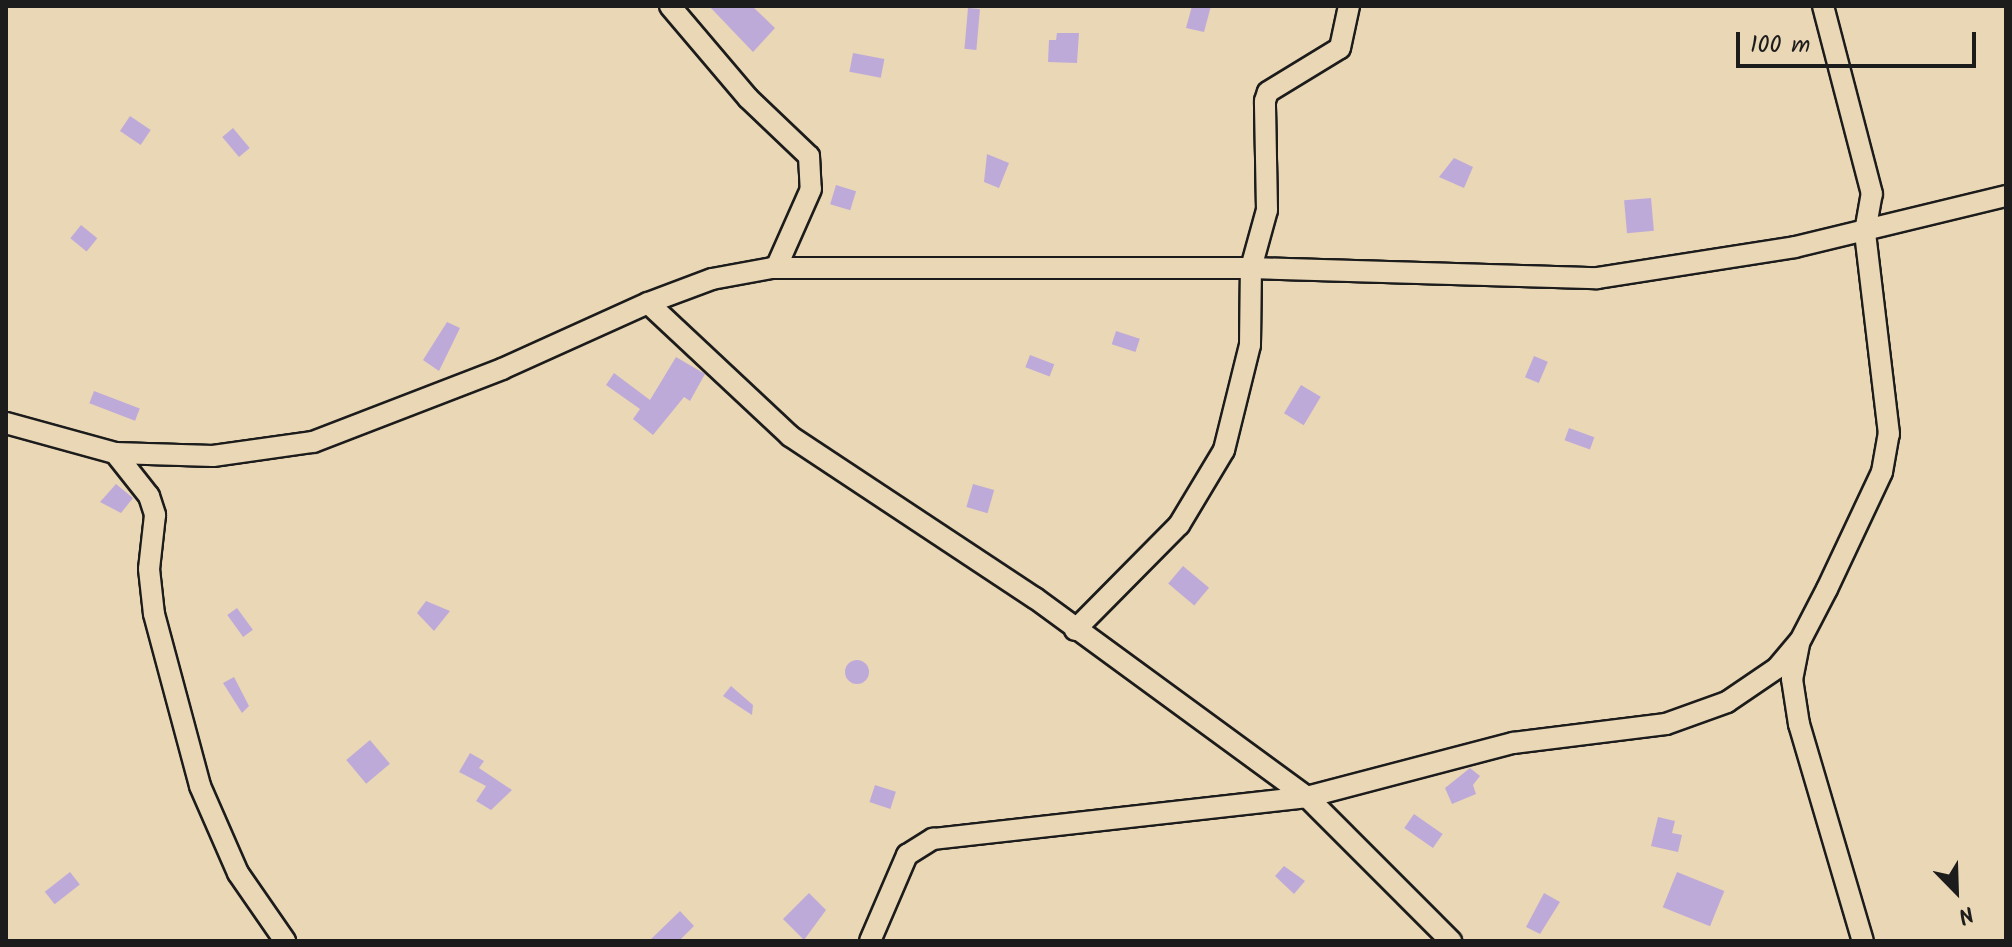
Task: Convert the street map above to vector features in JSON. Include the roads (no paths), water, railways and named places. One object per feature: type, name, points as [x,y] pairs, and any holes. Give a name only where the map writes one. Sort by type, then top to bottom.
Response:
[{"type":"street","points":[[670,6],[748,98],[809,156],[811,189],[776,268]]},
{"type":"street","points":[[1075,630],[1179,525],[1213,475],[1250,345],[1251,268],[1269,192],[1268,92],[1340,48],[1349,6]]},
{"type":"street","points":[[1823,6],[1872,194],[1865,232],[1888,405],[1888,451],[1800,641],[1792,679],[1796,712],[1863,941]]},
{"type":"street","points":[[6,423],[115,453],[213,456],[313,442],[502,369],[648,303],[712,279],[776,268],[1251,268],[1597,278],[1865,232],[2006,196]]},
{"type":"street","points":[[648,303],[790,436],[1075,630],[1307,797],[1451,941]]},
{"type":"street","points":[[115,453],[149,496],[155,515],[149,569],[154,614],[200,786],[238,873],[285,941]]},
{"type":"street","points":[[870,941],[907,855],[933,839],[1307,797],[1513,743],[1701,715],[1777,668],[1800,641]]}]
